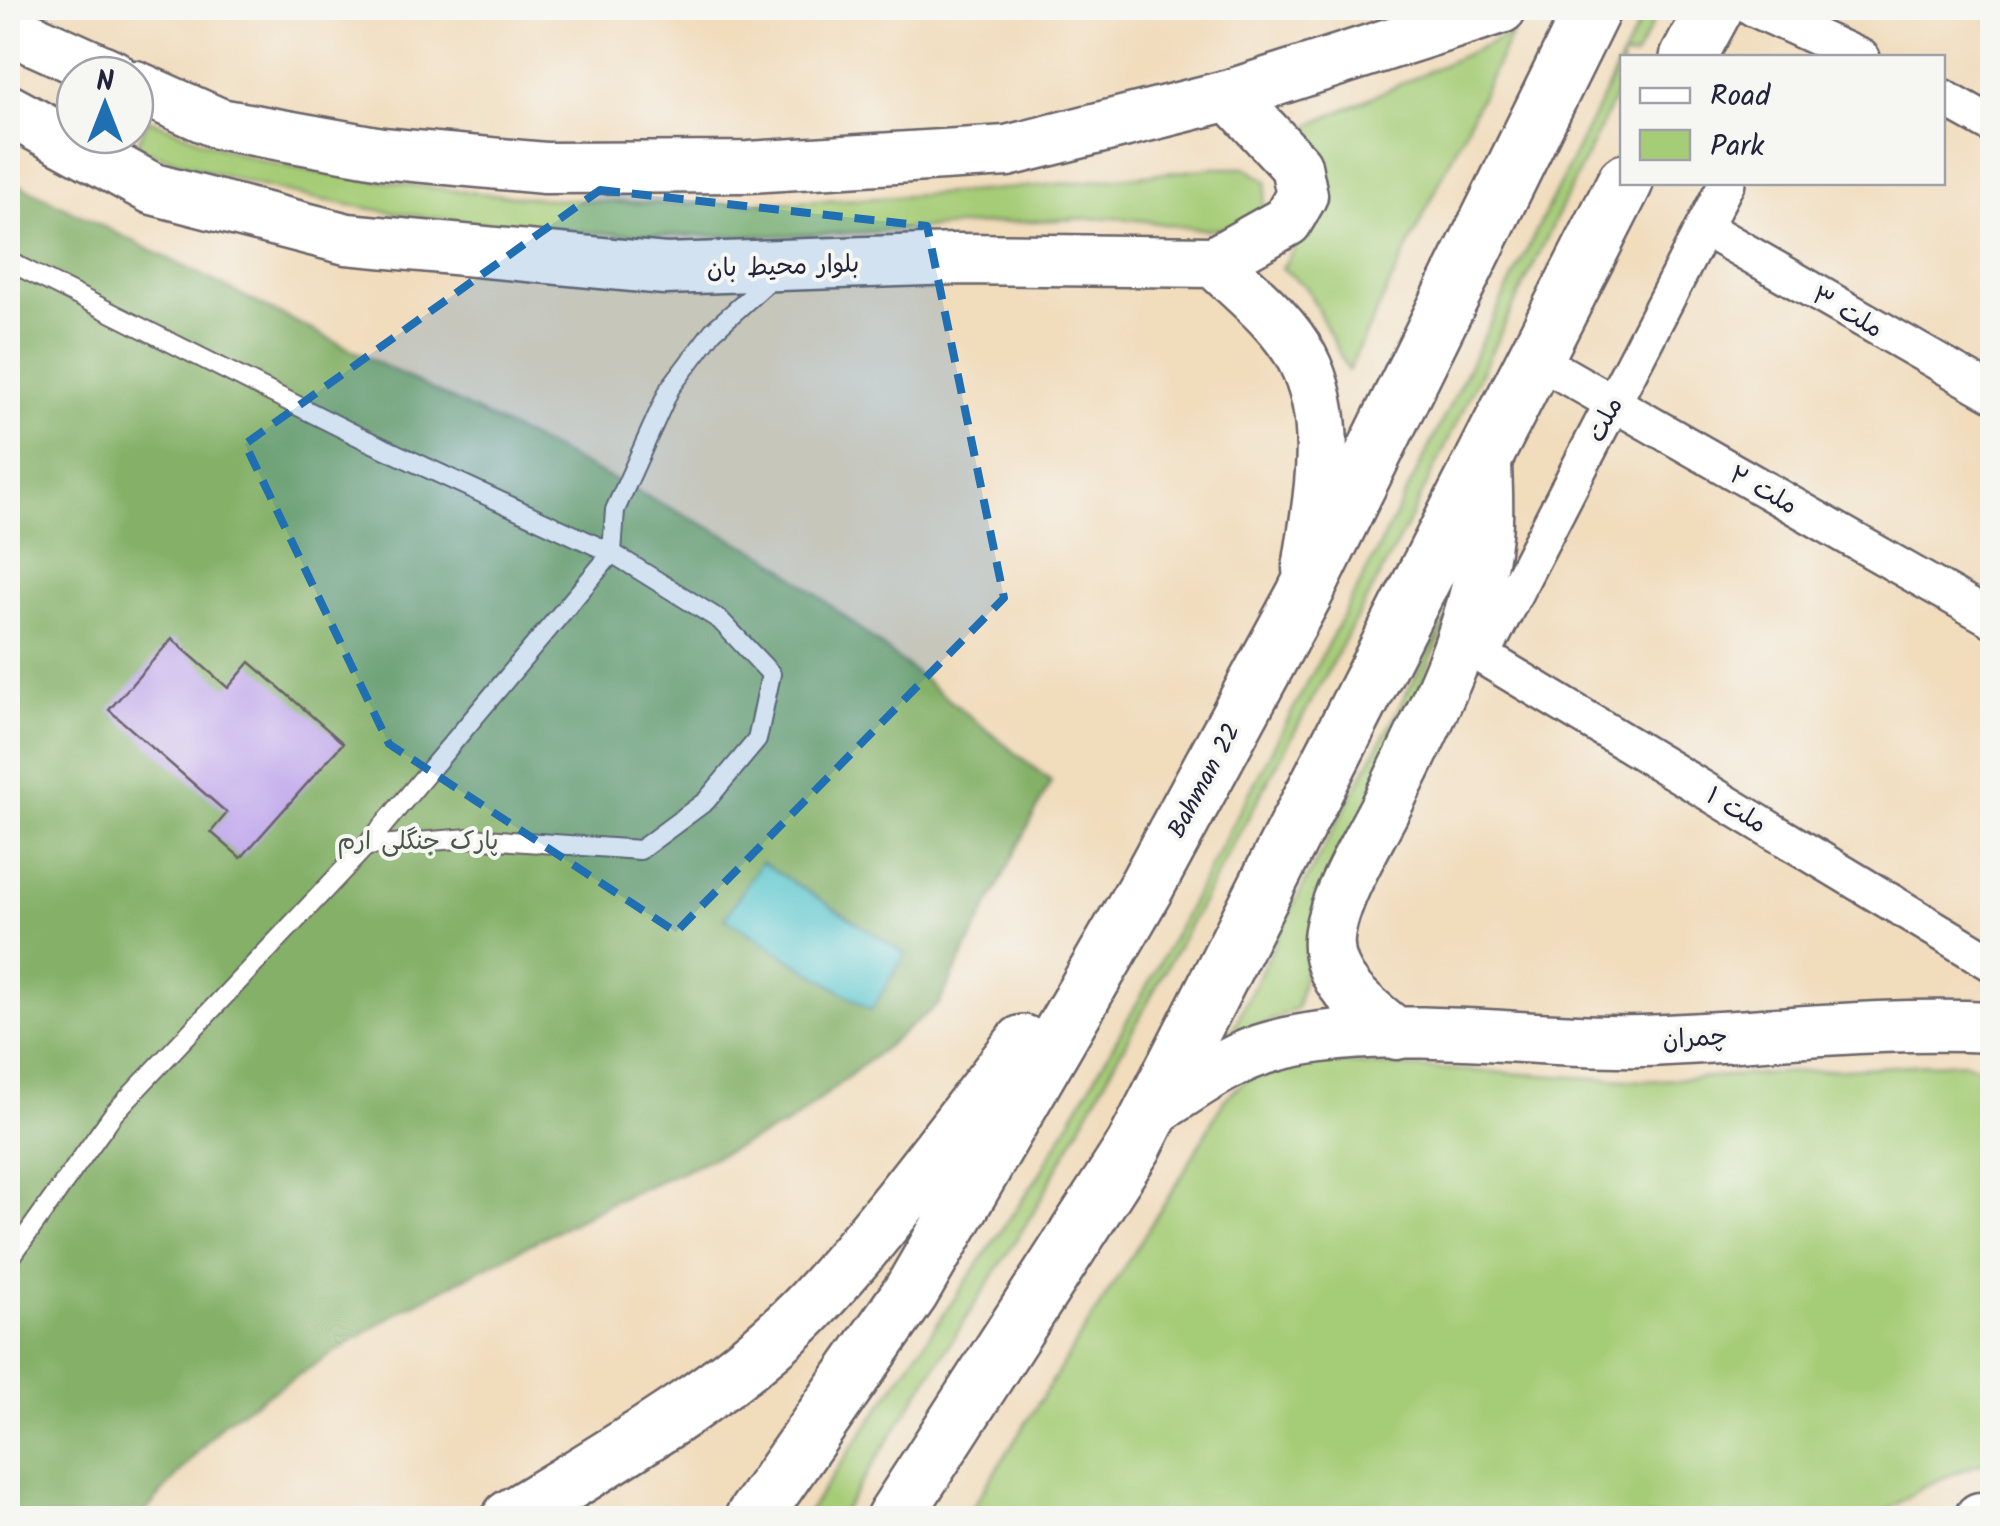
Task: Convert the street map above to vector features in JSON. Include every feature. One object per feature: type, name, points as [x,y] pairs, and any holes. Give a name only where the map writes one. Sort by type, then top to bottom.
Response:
[{"type":"highway","name":"Bahman 22","points":[[753,1518],[910,1292],[1146,887],[1304,595],[1593,8]]},
{"type":"highway","points":[[1690,55],[1715,8]]},
{"type":"highway","points":[[903,1511],[1134,1146],[1623,185]]},
{"type":"highway","points":[[510,1518],[622,1450],[756,1354],[812,1304],[1146,887]]},
{"type":"main road","points":[[155,95],[220,124],[382,153],[545,168],[748,167],[1007,151],[1230,95],[1434,33],[1501,8]]},
{"type":"main road","points":[[8,28],[68,55]]},
{"type":"main road","points":[[1230,95],[1296,166],[1302,195],[1287,222],[1214,262],[1271,317],[1302,358],[1320,412],[1322,477],[1304,595]]},
{"type":"main road","name":"بلوار محیط بان","points":[[8,110],[153,189],[348,239],[665,269],[956,259],[1214,262]]},
{"type":"main road","points":[[1396,1034],[1356,1002],[1336,972],[1329,939],[1358,865],[1438,701],[1471,613],[1486,530],[1486,457]]},
{"type":"main road","name":"چمران","points":[[1151,1112],[1228,1064],[1268,1047],[1306,1040],[1396,1034],[1641,1041],[1918,1023],[1992,1027]]},
{"type":"main road","points":[[1980,1518],[1992,1518]]},
{"type":"street","points":[[1753,8],[1796,44],[1848,55]]},
{"type":"street","points":[[1945,99],[1992,124]]},
{"type":"street","name":"ملت","points":[[1482,656],[1726,185]]},
{"type":"street","name":"ملت ۳","points":[[1704,228],[1992,394]]},
{"type":"street","name":"ملت ۲","points":[[1536,359],[1992,618]]},
{"type":"street","name":"ملت ۱","points":[[1482,656],[1992,963]]},
{"type":"lane","points":[[8,261],[362,438],[612,553],[720,620],[772,674],[757,740],[706,802],[640,850],[470,838],[366,846]]},
{"type":"lane","points":[[8,1261],[114,1113],[366,846],[612,553],[614,510],[670,388],[713,331],[784,266]]},
{"type":"highlighted area","points":[[600,190],[927,226],[1004,598],[676,932],[389,744],[245,444]]},
{"type":"green space","points":[[1647,8],[1661,8],[1636,55],[1624,55]]},
{"type":"green space","points":[[1512,33],[1348,371],[1307,288],[1282,268],[1314,201],[1315,167],[1304,128]]},
{"type":"green space","points":[[1620,62],[1620,87],[1406,527],[1033,1213],[839,1518],[804,1518],[1038,1177],[1151,979],[1386,534]]},
{"type":"green space","points":[[155,122],[233,152],[299,169],[512,196],[612,202],[712,204],[913,196],[1213,168],[1246,168],[1267,182],[1263,209],[1245,223],[1224,229],[1110,218],[846,233],[670,235],[578,232],[394,212],[305,196],[155,153]]},
{"type":"green space","name":"پارک جنگلی ارم","points":[[8,179],[771,558],[1051,781],[939,1004],[789,1124],[614,1201],[400,1311],[224,1422],[140,1518],[8,1518]]},
{"type":"green space","points":[[1460,594],[1315,927],[1297,1008],[1226,1043],[1302,888]]},
{"type":"green space","points":[[1319,1062],[1642,1081],[1965,1062],[1992,1072],[1992,1435],[1988,1461],[1931,1484],[1880,1518],[966,1518],[1184,1172],[1224,1100],[1243,1082],[1266,1069]]},
{"type":"water","points":[[761,862],[906,954],[871,1010],[725,918]]},
{"type":"building","points":[[172,639],[228,688],[250,662],[343,743],[241,858],[211,832],[227,813],[109,710]]}]
